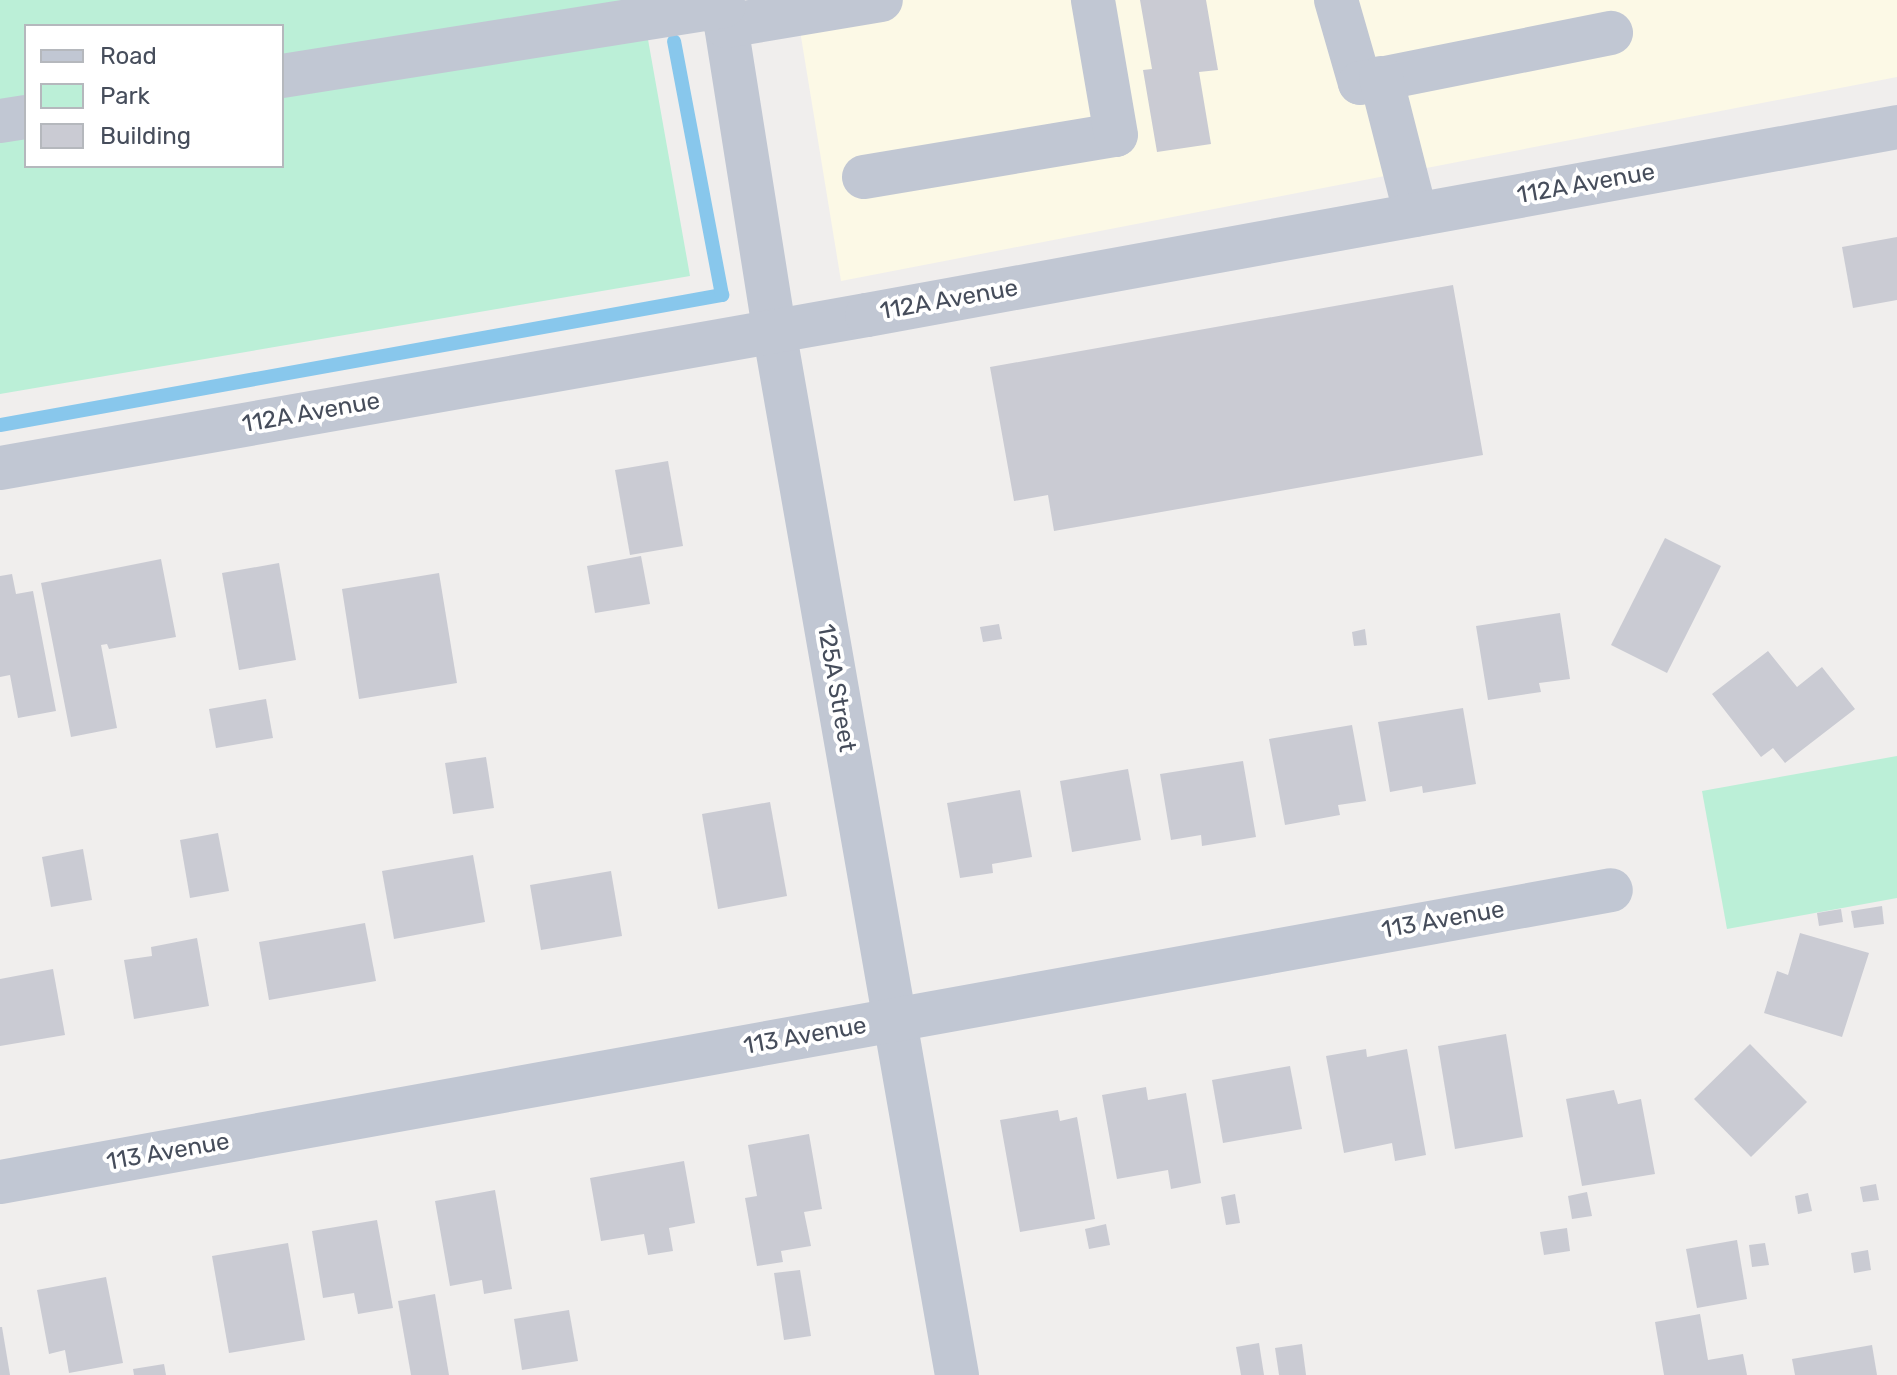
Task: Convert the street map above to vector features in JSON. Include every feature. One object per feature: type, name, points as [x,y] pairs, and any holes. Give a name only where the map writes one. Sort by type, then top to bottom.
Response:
[{"type":"street","points":[[864,177],[1116,135],[1093,0]]},
{"type":"street","points":[[1336,0],[1360,83],[1611,33]]},
{"type":"street","points":[[284,76],[724,11],[874,1]]},
{"type":"street","name":"125A Street","points":[[724,11],[774,330],[957,1375]]},
{"type":"street","points":[[1381,78],[1416,215]]},
{"type":"street","points":[[0,121],[24,117]]},
{"type":"street","name":"112A Avenue","points":[[0,468],[1897,127]]},
{"type":"street","name":"113 Avenue","points":[[0,1182],[1611,890]]},
{"type":"shaded area","points":[[795,0],[1897,0],[1897,77],[841,281]]},
{"type":"green space","points":[[0,0],[641,0],[690,276],[0,394]]},
{"type":"green space","points":[[1897,756],[1897,898],[1727,929],[1702,791]]},
{"type":"building","points":[[1140,0],[1206,0],[1218,70],[1199,72],[1211,144],[1157,152],[1143,70],[1152,69]]},
{"type":"building","points":[[1897,237],[1897,300],[1853,308],[1842,247]]},
{"type":"building","points":[[1453,285],[1483,455],[1054,531],[1048,495],[1014,501],[990,367]]},
{"type":"building","points":[[668,461],[683,546],[630,555],[615,470]]},
{"type":"building","points":[[1665,538],[1721,566],[1667,673],[1611,645]]},
{"type":"building","points":[[641,556],[650,604],[595,613],[587,566]]},
{"type":"building","points":[[161,559],[176,637],[109,649],[107,644],[101,645],[117,728],[71,737],[41,583]]},
{"type":"building","points":[[279,563],[296,660],[239,670],[222,573]]},
{"type":"building","points":[[439,573],[457,683],[359,699],[342,589]]},
{"type":"building","points":[[12,574],[16,594],[33,591],[56,711],[18,718],[10,675],[0,677],[0,576]]},
{"type":"building","points":[[1560,613],[1570,679],[1539,683],[1541,692],[1488,700],[1476,626]]},
{"type":"building","points":[[999,624],[1002,639],[983,642],[980,627]]},
{"type":"building","points":[[1365,629],[1367,645],[1354,646],[1352,632]]},
{"type":"building","points":[[1768,651],[1797,687],[1822,667],[1855,709],[1785,763],[1773,748],[1761,757],[1712,694]]},
{"type":"building","points":[[266,699],[273,738],[216,748],[209,709]]},
{"type":"building","points":[[1463,708],[1476,784],[1423,793],[1422,786],[1390,792],[1378,722]]},
{"type":"building","points":[[1352,725],[1366,801],[1338,805],[1340,815],[1285,825],[1269,739]]},
{"type":"building","points":[[486,757],[494,808],[453,814],[445,763]]},
{"type":"building","points":[[1243,761],[1256,837],[1202,846],[1201,835],[1171,840],[1160,774]]},
{"type":"building","points":[[1128,769],[1141,840],[1072,852],[1060,781]]},
{"type":"building","points":[[1020,790],[1032,857],[992,864],[993,873],[960,878],[947,803]]},
{"type":"building","points":[[770,802],[787,896],[718,909],[702,814]]},
{"type":"building","points":[[218,833],[229,891],[190,898],[180,840]]},
{"type":"building","points":[[83,849],[92,900],[51,907],[42,857]]},
{"type":"building","points":[[473,855],[485,922],[394,939],[382,871]]},
{"type":"building","points":[[611,871],[622,936],[541,950],[530,885]]},
{"type":"building","points":[[1882,906],[1884,924],[1854,928],[1851,911]]},
{"type":"building","points":[[1841,909],[1843,922],[1819,926],[1817,913]]},
{"type":"building","points":[[365,923],[376,981],[269,1000],[259,942]]},
{"type":"building","points":[[1800,933],[1869,953],[1842,1037],[1764,1013],[1777,971],[1788,975]]},
{"type":"building","points":[[197,938],[209,1006],[134,1019],[124,960],[152,956],[151,947]]},
{"type":"building","points":[[53,969],[65,1035],[0,1046],[0,979]]},
{"type":"building","points":[[1506,1034],[1523,1137],[1455,1149],[1438,1046]]},
{"type":"building","points":[[1750,1044],[1807,1102],[1751,1157],[1694,1099]]},
{"type":"building","points":[[1366,1049],[1367,1057],[1407,1049],[1426,1155],[1395,1161],[1392,1143],[1344,1153],[1326,1056]]},
{"type":"building","points":[[1290,1066],[1302,1129],[1223,1143],[1212,1080]]},
{"type":"building","points":[[1146,1087],[1148,1100],[1186,1093],[1201,1183],[1171,1189],[1168,1170],[1117,1179],[1102,1095]]},
{"type":"building","points":[[1614,1090],[1618,1104],[1641,1099],[1655,1174],[1582,1186],[1566,1099]]},
{"type":"building","points":[[1058,1110],[1060,1121],[1077,1117],[1095,1219],[1020,1232],[1000,1120]]},
{"type":"building","points":[[809,1134],[822,1209],[804,1212],[811,1246],[781,1251],[783,1262],[757,1266],[745,1198],[757,1196],[748,1145]]},
{"type":"building","points":[[684,1161],[695,1223],[669,1228],[673,1251],[648,1255],[644,1234],[601,1241],[590,1178]]},
{"type":"building","points":[[1876,1184],[1879,1200],[1863,1202],[1860,1187]]},
{"type":"building","points":[[495,1190],[512,1289],[484,1294],[482,1280],[450,1286],[435,1201]]},
{"type":"building","points":[[1587,1192],[1592,1216],[1572,1219],[1568,1196]]},
{"type":"building","points":[[1808,1193],[1812,1211],[1798,1214],[1795,1196]]},
{"type":"building","points":[[1235,1194],[1240,1223],[1226,1225],[1221,1197]]},
{"type":"building","points":[[377,1220],[393,1308],[358,1314],[354,1293],[323,1298],[312,1231]]},
{"type":"building","points":[[1106,1224],[1110,1245],[1089,1249],[1085,1229]]},
{"type":"building","points":[[1567,1228],[1570,1251],[1544,1255],[1540,1232]]},
{"type":"building","points":[[1737,1240],[1747,1299],[1697,1308],[1686,1249]]},
{"type":"building","points":[[288,1243],[305,1340],[229,1353],[212,1256]]},
{"type":"building","points":[[1765,1243],[1769,1265],[1752,1267],[1749,1245]]},
{"type":"building","points":[[1868,1250],[1871,1270],[1854,1273],[1851,1253]]},
{"type":"building","points":[[800,1270],[811,1336],[784,1340],[774,1273]]},
{"type":"building","points":[[106,1277],[123,1363],[69,1373],[65,1350],[49,1354],[37,1290]]},
{"type":"building","points":[[435,1294],[449,1375],[411,1375],[398,1301]]},
{"type":"building","points":[[569,1310],[578,1361],[522,1370],[514,1319]]},
{"type":"building","points":[[1700,1314],[1708,1360],[1743,1354],[1747,1375],[1664,1375],[1655,1322]]},
{"type":"building","points":[[2,1327],[10,1375],[0,1375]]},
{"type":"building","points":[[1259,1343],[1264,1375],[1241,1375],[1236,1347]]},
{"type":"building","points":[[1302,1344],[1306,1375],[1279,1375],[1275,1348]]},
{"type":"building","points":[[1872,1345],[1877,1375],[1795,1375],[1792,1359]]},
{"type":"building","points":[[164,1364],[166,1375],[134,1375],[133,1369]]},
{"type":"waterway","points":[[0,425],[722,295],[674,42]]}]
